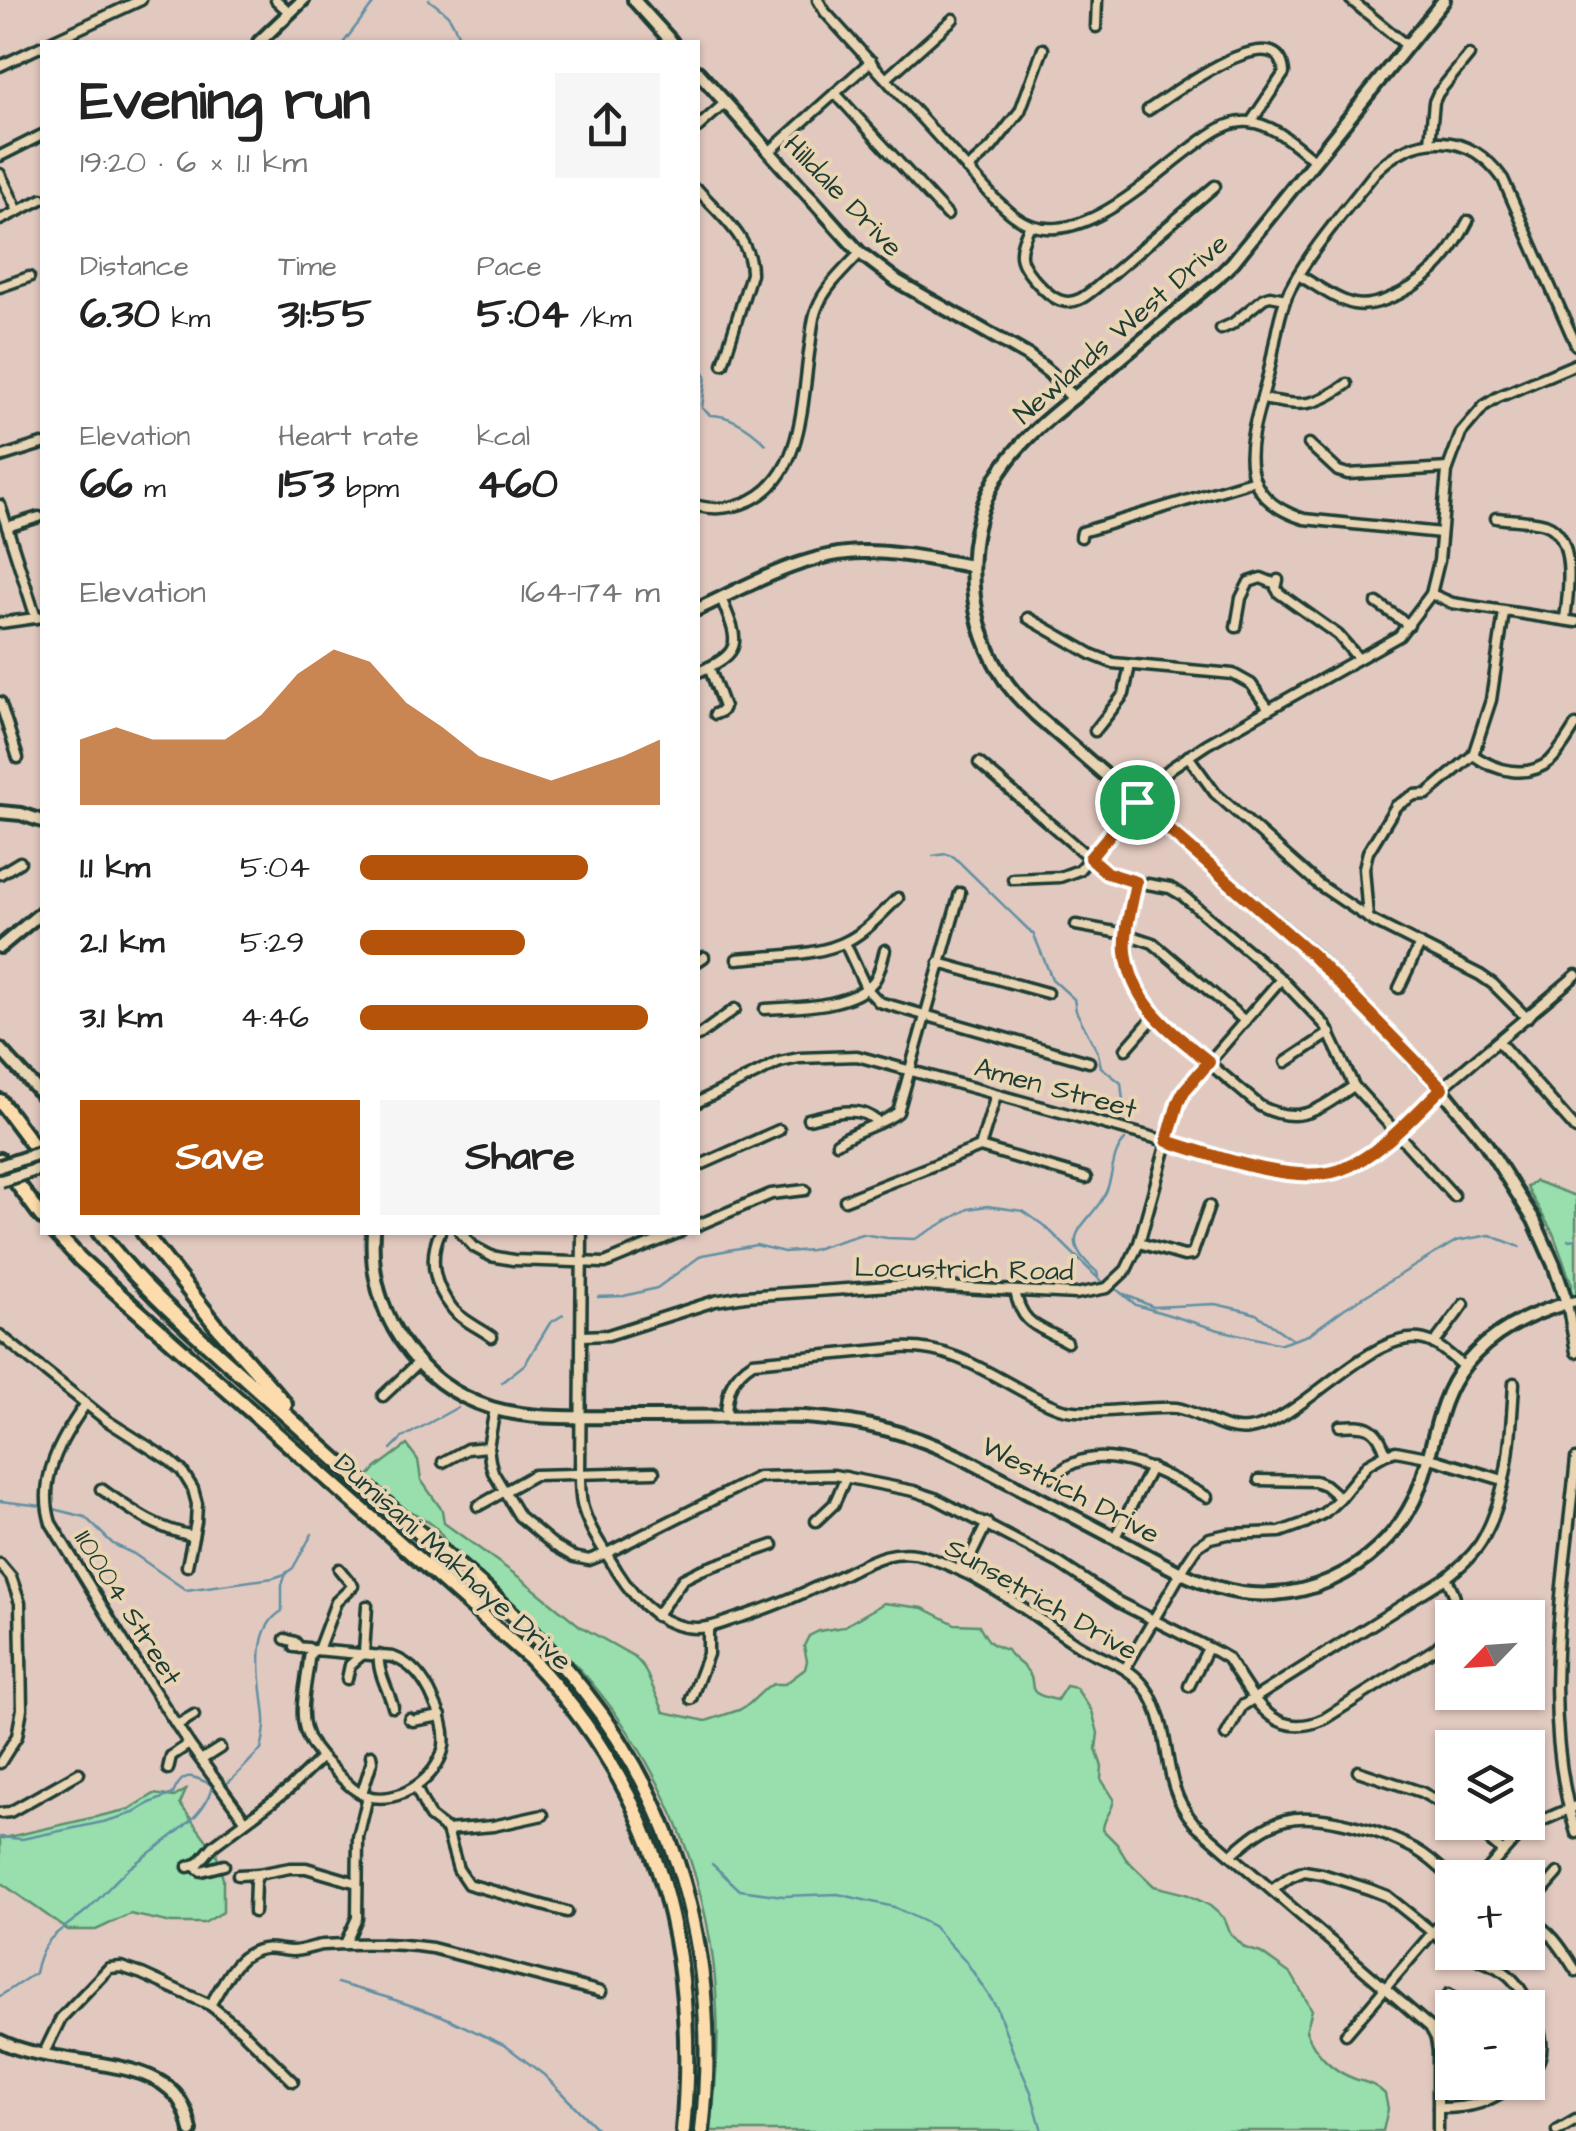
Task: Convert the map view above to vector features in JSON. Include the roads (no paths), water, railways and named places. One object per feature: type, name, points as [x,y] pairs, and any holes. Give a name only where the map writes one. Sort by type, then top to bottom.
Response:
[{"type":"main road","points":[[0,1102],[40,1152]]},
{"type":"main road","points":[[0,1163],[40,1214]]},
{"type":"main road","name":"Dumisani Makhaye Drive","points":[[58,1235],[122,1297],[531,1660],[577,1711],[618,1774],[642,1822],[670,1906],[682,1963],[686,2020],[683,2131]]},
{"type":"main road","name":"Dumisani Makhaye Drive","points":[[102,1235],[147,1288],[543,1644],[605,1718],[640,1775],[674,1851],[699,1944],[707,2034],[702,2131]]},
{"type":"main road","points":[[145,1235],[228,1340],[326,1450]]},
{"type":"street","points":[[105,0],[111,14]]},
{"type":"street","points":[[54,40],[141,0]]},
{"type":"street","points":[[276,0],[289,12]]},
{"type":"street","points":[[261,40],[303,0]]},
{"type":"street","points":[[634,0],[670,40]]},
{"type":"street","points":[[818,0],[967,169],[1011,214],[1030,225],[1065,228],[1100,216],[1234,123],[1267,127],[1315,161]]},
{"type":"street","points":[[1096,0],[1096,27]]},
{"type":"street","points":[[1350,0],[1407,46]]},
{"type":"street","name":"Newlands West Drive","points":[[1444,0],[1216,279],[1034,432],[1006,462],[979,520],[972,566],[979,626],[1010,687],[1036,715],[1311,954],[1442,1088],[1486,1144],[1534,1220],[1571,1302],[1576,1352]]},
{"type":"street","points":[[887,78],[953,19]]},
{"type":"street","points":[[0,66],[40,47]]},
{"type":"street","points":[[967,169],[1020,111],[1043,50]]},
{"type":"street","points":[[1148,110],[1229,60],[1254,50],[1266,50],[1278,56],[1284,73],[1250,122]]},
{"type":"street","points":[[1430,142],[1434,102],[1469,54]]},
{"type":"street","points":[[770,152],[870,61]]},
{"type":"street","name":"Hilldale Drive","points":[[700,74],[860,252],[898,280],[1027,355],[1074,398]]},
{"type":"street","points":[[834,93],[947,215]]},
{"type":"street","points":[[700,126],[726,103]]},
{"type":"street","points":[[0,156],[40,136]]},
{"type":"street","points":[[1441,533],[1304,519],[1272,504],[1255,480],[1249,454],[1286,299],[1298,274],[1389,158],[1430,142],[1461,145],[1481,155],[1503,179],[1576,346]]},
{"type":"street","points":[[0,174],[18,211]]},
{"type":"street","points":[[1030,225],[1020,255],[1029,274],[1063,302],[1076,300],[1097,287],[1216,186]]},
{"type":"street","points":[[700,192],[741,238],[752,264],[723,364]]},
{"type":"street","points":[[0,220],[40,200]]},
{"type":"street","points":[[1298,274],[1348,302],[1373,304],[1403,293],[1427,278],[1459,239],[1468,221]]},
{"type":"street","points":[[700,506],[719,508],[748,501],[775,482],[789,461],[818,304],[860,252]]},
{"type":"street","points":[[0,287],[29,277]]},
{"type":"street","points":[[1221,329],[1264,298],[1286,299]]},
{"type":"street","points":[[1014,879],[1072,874],[1154,783],[1188,756],[1399,636],[1432,594],[1448,468],[1461,433],[1484,406],[1498,397],[1576,364]]},
{"type":"street","points":[[1263,399],[1288,404],[1319,402],[1347,384]]},
{"type":"street","points":[[1309,444],[1338,471],[1348,474],[1448,468]]},
{"type":"street","points":[[0,457],[40,445]]},
{"type":"street","points":[[1081,537],[1083,532],[1108,523],[1255,480]]},
{"type":"street","points":[[0,505],[39,617],[0,623]]},
{"type":"street","points":[[7,527],[39,517]]},
{"type":"street","points":[[1496,518],[1548,525],[1566,541],[1572,554],[1566,619]]},
{"type":"street","points":[[700,608],[793,566],[828,555],[877,553],[972,566]]},
{"type":"street","points":[[1236,626],[1240,598],[1249,582],[1261,578],[1277,582],[1279,593],[1338,635],[1358,658]]},
{"type":"street","points":[[1432,594],[1452,603],[1576,622]]},
{"type":"street","points":[[700,671],[728,656],[734,646],[736,634],[721,598]]},
{"type":"street","points":[[1377,604],[1408,625]]},
{"type":"street","points":[[1368,918],[1364,868],[1368,852],[1396,806],[1427,794],[1473,756],[1490,700],[1504,612]]},
{"type":"street","points":[[1028,618],[1104,660],[1234,674],[1251,684],[1269,709]]},
{"type":"street","points":[[1094,731],[1120,701],[1130,665]]},
{"type":"street","points":[[710,667],[724,705],[724,710],[715,714]]},
{"type":"street","points":[[0,702],[18,758]]},
{"type":"street","points":[[1473,756],[1507,772],[1539,768],[1557,753],[1576,726]]},
{"type":"street","points":[[1188,756],[1214,793],[1318,884],[1368,918],[1493,984],[1527,1018]]},
{"type":"street","points":[[979,762],[1107,873],[1170,888],[1182,895],[1281,980],[1325,1024],[1354,1086],[1454,1196]]},
{"type":"street","points":[[0,812],[40,820]]},
{"type":"street","points":[[0,874],[20,862]]},
{"type":"street","points":[[1136,882],[1126,952],[1143,1001],[1154,1016],[1260,1106],[1284,1116],[1316,1110],[1354,1086]]},
{"type":"street","points":[[837,1143],[898,1112],[960,892]]},
{"type":"street","points":[[737,959],[824,950],[845,943],[898,898]]},
{"type":"street","points":[[0,947],[40,914]]},
{"type":"street","points":[[1076,925],[1154,943],[1245,1021]]},
{"type":"street","points":[[845,943],[866,988],[879,1002],[1089,1062]]},
{"type":"street","points":[[1399,988],[1420,944]]},
{"type":"street","points":[[765,1009],[830,1003],[866,988],[876,977],[885,950]]},
{"type":"street","points":[[939,963],[1047,993]]},
{"type":"street","name":"Amen Street","points":[[700,1101],[766,1067],[799,1058],[857,1056],[1264,1168],[1308,1176],[1326,1174],[1354,1163],[1397,1131],[1576,975]]},
{"type":"street","name":"Locustrich Road","points":[[582,1336],[608,1335],[715,1301],[745,1296],[892,1286],[1076,1294],[1107,1288],[1126,1270],[1139,1244],[1184,1091],[1281,980]]},
{"type":"street","points":[[700,1034],[734,1009]]},
{"type":"street","points":[[1126,1049],[1154,1016]]},
{"type":"street","points":[[1286,1062],[1330,1033]]},
{"type":"street","points":[[1499,1042],[1576,1129]]},
{"type":"street","points":[[0,1049],[40,1093]]},
{"type":"street","points":[[980,1147],[996,1095]]},
{"type":"street","points":[[808,1119],[852,1111],[868,1114],[878,1123]]},
{"type":"street","points":[[700,1165],[779,1130]]},
{"type":"street","points":[[845,1200],[980,1147],[1086,1178]]},
{"type":"street","points":[[0,1163],[40,1154]]},
{"type":"street","points":[[1,1181],[40,1169]]},
{"type":"street","points":[[700,1224],[771,1194],[805,1190]]},
{"type":"street","points":[[1139,1244],[1184,1256],[1192,1254],[1210,1206]]},
{"type":"street","name":"Westrich Drive","points":[[373,1235],[373,1265],[383,1307],[408,1351],[453,1390],[496,1409],[582,1417],[839,1419],[912,1435],[1180,1573],[1248,1594],[1276,1594],[1322,1585],[1361,1564],[1388,1538],[1415,1498],[1444,1402],[1464,1367],[1499,1333],[1537,1312],[1571,1302]]},
{"type":"street","points":[[439,1235],[434,1274],[454,1310],[492,1337]]},
{"type":"street","points":[[463,1235],[474,1247],[492,1256],[591,1264],[614,1262],[673,1235]]},
{"type":"street","points":[[582,1235],[580,1474],[584,1510],[631,1592],[656,1616],[683,1578],[773,1545]]},
{"type":"street","points":[[1015,1291],[1024,1317],[1068,1342]]},
{"type":"street","points":[[1434,1344],[1464,1304]]},
{"type":"street","points":[[0,1335],[85,1404],[182,1471],[197,1504],[187,1566]]},
{"type":"street","points":[[726,1416],[732,1382],[753,1362],[920,1347],[964,1359],[1066,1410],[1176,1408],[1222,1426],[1250,1429],[1270,1423],[1386,1345],[1404,1338],[1434,1344],[1464,1367]]},
{"type":"street","points":[[384,1396],[418,1363]]},
{"type":"street","points":[[1226,1735],[1242,1706],[1464,1563],[1484,1537],[1503,1480],[1510,1446],[1514,1383]]},
{"type":"street","name":"110004 Street","points":[[85,1404],[54,1457],[48,1483],[48,1514],[80,1574],[189,1744],[246,1820]]},
{"type":"street","points":[[496,1409],[488,1447],[491,1466],[503,1490],[519,1516],[565,1552],[585,1560],[607,1553],[759,1476],[834,1475],[914,1491],[1059,1563],[1109,1597],[1226,1658],[1269,1717],[1278,1722],[1312,1724],[1435,1648]]},
{"type":"street","points":[[1340,1426],[1372,1429],[1386,1454]]},
{"type":"street","points":[[443,1462],[467,1449],[488,1447]]},
{"type":"street","points":[[1125,1669],[1180,1573],[1198,1546],[1210,1538],[1292,1529],[1324,1513],[1368,1464],[1386,1454],[1405,1451],[1503,1480]]},
{"type":"street","points":[[1576,1459],[1571,1555],[1555,1694],[1561,1772],[1576,1834]]},
{"type":"street","points":[[1053,1478],[1077,1462],[1121,1461],[1150,1468],[1207,1496]]},
{"type":"street","points":[[1115,1538],[1150,1468]]},
{"type":"street","points":[[478,1506],[534,1475],[654,1472]]},
{"type":"street","points":[[816,1520],[834,1504],[846,1477]]},
{"type":"street","points":[[1259,1480],[1315,1480],[1340,1498]]},
{"type":"street","points":[[102,1489],[154,1524],[193,1536]]},
{"type":"street","points":[[962,1572],[987,1524]]},
{"type":"street","name":"Sunsetrich Drive","points":[[656,1616],[684,1627],[708,1627],[784,1602],[895,1553],[912,1553],[962,1572],[1022,1606],[1083,1648],[1125,1669],[1146,1687],[1153,1699],[1169,1771],[1183,1810],[1421,2018],[1436,2038],[1438,2131]]},
{"type":"street","points":[[0,1564],[20,1603],[22,1709],[17,1736],[0,1763]]},
{"type":"street","points":[[285,1639],[315,1651],[403,1660],[412,1668],[426,1686],[444,1733],[442,1754],[436,1766],[416,1788],[394,1796],[365,1795],[347,1784],[321,1758],[308,1738],[304,1722],[308,1659],[315,1651],[336,1602],[353,1586],[339,1569]]},
{"type":"street","points":[[1446,1578],[1456,1600]]},
{"type":"street","points":[[347,1679],[350,1665],[364,1653],[367,1606]]},
{"type":"street","points":[[691,1699],[708,1654],[708,1627]]},
{"type":"street","points":[[1190,1686],[1208,1648]]},
{"type":"street","points":[[378,1655],[393,1707]]},
{"type":"street","points":[[177,1725],[194,1715]]},
{"type":"street","points":[[409,1719],[412,1722],[440,1716]]},
{"type":"street","points":[[168,1768],[171,1756],[189,1744]]},
{"type":"street","points":[[201,1760],[220,1748]]},
{"type":"street","points":[[345,1944],[357,1918],[358,1837],[372,1755]]},
{"type":"street","points":[[224,1865],[201,1871],[191,1867],[214,1844],[289,1789],[321,1758]]},
{"type":"street","points":[[1358,1771],[1435,1800]]},
{"type":"street","points":[[0,1813],[10,1812],[79,1773]]},
{"type":"street","points":[[416,1788],[430,1817],[447,1830],[461,1877],[468,1884],[567,1912]]},
{"type":"street","points":[[1495,1860],[1525,1828],[1572,1807]]},
{"type":"street","points":[[447,1830],[493,1826],[543,1815]]},
{"type":"street","points":[[1232,1854],[1270,1826],[1284,1820],[1316,1818],[1384,1836],[1416,1850],[1435,1865]]},
{"type":"street","points":[[1489,1840],[1502,1851]]},
{"type":"street","points":[[238,1875],[306,1868],[357,1883]]},
{"type":"street","points":[[1273,1889],[1299,1872],[1322,1874],[1387,1896],[1435,1934]]},
{"type":"street","points":[[1545,1888],[1558,1873]]},
{"type":"street","points":[[254,1912],[254,1882],[258,1874]]},
{"type":"street","points":[[1346,2034],[1435,1929]]},
{"type":"street","points":[[1545,1929],[1556,1939],[1576,1971]]},
{"type":"street","points":[[210,2005],[248,1954],[275,1947],[294,1951],[345,1944],[432,1948],[601,1992]]},
{"type":"street","points":[[43,2056],[61,2018],[109,1968],[121,1968],[210,2005],[242,2030],[293,2081]]},
{"type":"street","points":[[1500,1970],[1520,1990]]},
{"type":"street","points":[[0,2037],[43,2056],[150,2077],[178,2097],[192,2131]]},
{"type":"street","points":[[1438,2108],[1466,2108],[1487,2100]]},
{"type":"street","points":[[1556,2131],[1576,2120]]},
{"type":"waterway","points":[[346,40],[376,0]]},
{"type":"waterway","points":[[429,0],[450,17],[460,40]]},
{"type":"waterway","points":[[700,366],[706,376],[702,408],[710,415],[740,424],[766,444]]},
{"type":"waterway","points":[[933,856],[954,857],[1034,935],[1052,979],[1074,999],[1101,1067],[1121,1083],[1125,1119]]},
{"type":"waterway","points":[[1098,1276],[1077,1248],[1076,1239],[1106,1192],[1117,1152],[1125,1140]]},
{"type":"waterway","points":[[598,1297],[657,1288],[702,1255],[756,1245],[784,1252],[811,1250],[862,1234],[915,1239],[968,1209],[987,1206],[1023,1211],[1046,1227],[1103,1283]]},
{"type":"waterway","points":[[1115,1288],[1136,1305],[1281,1344],[1308,1335],[1456,1241],[1490,1235],[1520,1247]]},
{"type":"waterway","points":[[1568,1240],[1576,1239]]},
{"type":"waterway","points":[[1124,1294],[1153,1307],[1215,1304],[1246,1311],[1293,1340]]},
{"type":"waterway","points":[[502,1382],[525,1364],[550,1323],[563,1315]]},
{"type":"waterway","points":[[391,1449],[402,1438],[458,1407]]},
{"type":"waterway","points":[[0,1501],[42,1506]]},
{"type":"waterway","points":[[54,1509],[85,1517],[113,1544],[186,1590],[285,1574]]},
{"type":"waterway","points":[[226,1784],[261,1750],[265,1722],[261,1646],[271,1620],[282,1611],[286,1573],[293,1568],[312,1534]]},
{"type":"waterway","points":[[0,1837],[22,1839],[134,1813],[173,1794],[184,1778],[194,1777],[212,1785],[208,1798],[189,1822],[54,1935],[42,1950],[35,1973],[0,1996]]},
{"type":"waterway","points":[[712,1864],[740,1890],[783,1896],[838,1894],[894,1907],[933,1926],[967,1963],[997,2008],[1031,2092],[1042,2131]]},
{"type":"waterway","points":[[337,1983],[442,2016],[506,2046],[544,2075],[599,2131]]}]
